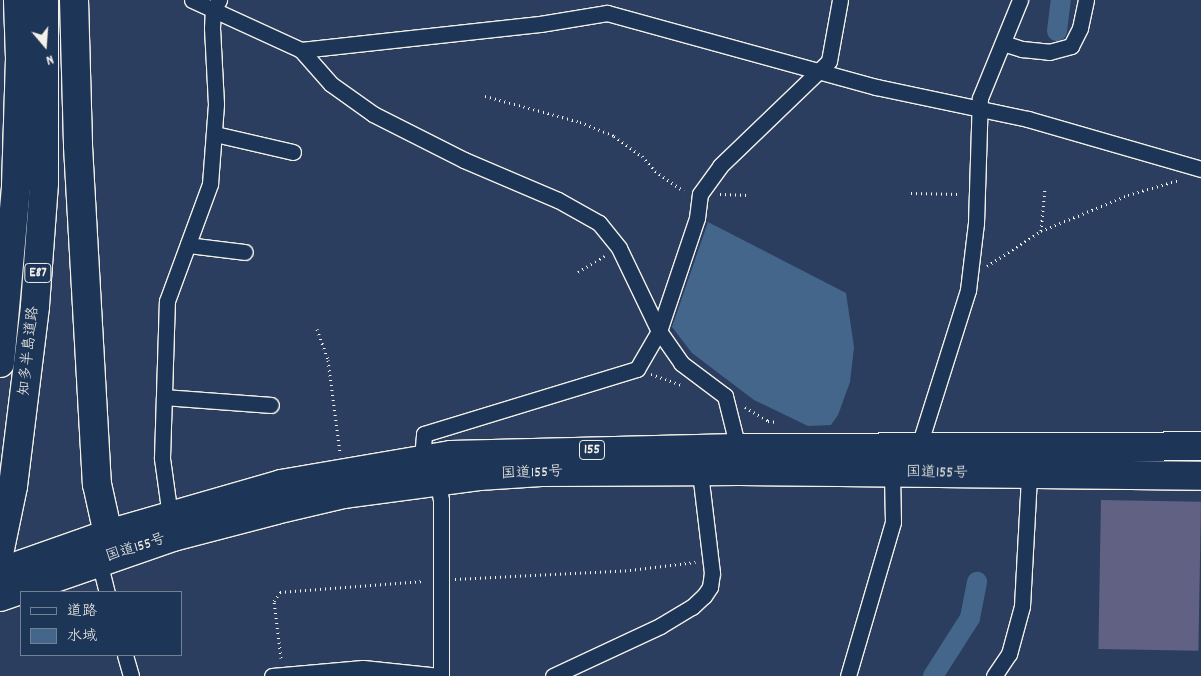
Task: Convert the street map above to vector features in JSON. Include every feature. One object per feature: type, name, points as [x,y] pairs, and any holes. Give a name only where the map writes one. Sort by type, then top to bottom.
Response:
[{"type":"highway","name":"知多半島道路","points":[[0,363],[16,186],[20,58],[18,0]]},
{"type":"highway","name":"知多半島道路","points":[[1,546],[13,486],[36,306],[44,183],[44,0]]},
{"type":"highway","points":[[74,0],[78,146],[97,484],[114,545]]},
{"type":"highway","points":[[88,0],[112,470],[114,545]]},
{"type":"highway","name":"国道155号","points":[[0,572],[114,545],[173,537],[343,494],[541,472],[700,472],[906,466],[1201,446]]},
{"type":"highway","name":"国道155号","points":[[0,597],[114,545],[170,516],[281,484],[422,458],[570,450],[738,448],[906,466],[1029,476],[1201,476]]},
{"type":"street","points":[[192,0],[216,5],[301,50],[331,84],[373,114],[464,160],[558,200],[599,223],[619,248],[659,331],[681,363],[725,396],[738,448]]},
{"type":"street","points":[[422,458],[424,434],[637,369],[659,331],[697,218],[700,194],[720,166],[829,61],[840,0]]},
{"type":"street","points":[[848,676],[893,522],[906,466],[924,423],[961,318],[970,276],[978,194],[980,98],[1020,0]]},
{"type":"street","points":[[1003,43],[1022,49],[1049,52],[1071,46],[1080,28],[1086,0]]},
{"type":"street","points":[[170,516],[162,458],[167,301],[210,184],[215,134],[216,5]]},
{"type":"street","points":[[301,50],[520,26],[607,13],[822,69],[876,86],[981,108],[1201,169]]},
{"type":"street","points":[[215,134],[293,152]]},
{"type":"street","points":[[188,245],[245,252]]},
{"type":"street","points":[[164,397],[270,405]]},
{"type":"street","points":[[553,676],[692,608],[710,588],[710,559],[700,472]]},
{"type":"street","points":[[994,676],[1009,654],[1022,606],[1029,476]]},
{"type":"street","points":[[278,675],[363,668],[441,676],[438,483]]},
{"type":"street","points":[[107,591],[114,545]]},
{"type":"street","points":[[125,656],[131,676]]},
{"type":"path","points":[[485,96],[580,122],[614,136],[632,148],[670,183],[682,190],[700,194],[750,195]]},
{"type":"path","points":[[970,276],[978,274],[1041,231],[1128,195],[1188,177]]},
{"type":"path","points":[[1041,231],[1045,188]]},
{"type":"path","points":[[911,193],[978,194]]},
{"type":"path","points":[[578,272],[619,248]]},
{"type":"path","points":[[317,329],[328,360],[343,473]]},
{"type":"path","points":[[725,396],[768,421],[777,422]]},
{"type":"path","points":[[278,675],[274,601],[280,592],[441,580],[665,567],[710,559]]},
{"type":"water","points":[[708,222],[846,293],[854,347],[850,382],[838,415],[831,425],[808,426],[754,400],[692,353],[672,327]]},
{"type":"building","points":[[1101,500],[1201,502],[1198,651],[1098,649]]},
{"type":"waterway","points":[[1057,31],[1061,0]]},
{"type":"waterway","points":[[933,676],[970,618],[977,582]]}]
